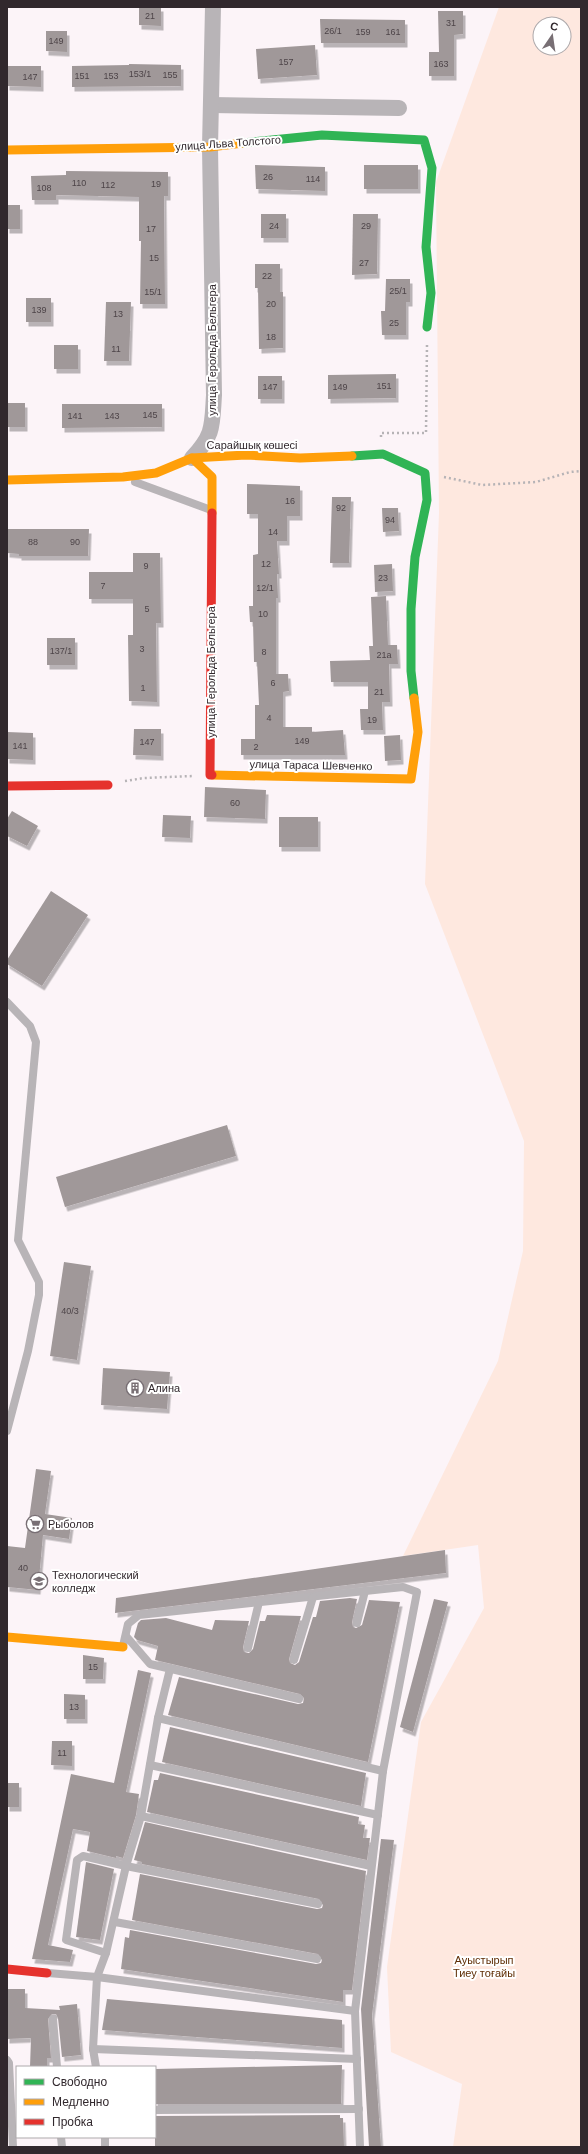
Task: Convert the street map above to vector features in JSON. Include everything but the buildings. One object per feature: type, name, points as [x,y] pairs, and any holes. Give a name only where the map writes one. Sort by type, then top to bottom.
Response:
[{"type":"street","name":"улица Герольда Бельгера","points":[[210,775],[212,477],[192,458],[204,445],[212,429],[214,395],[210,147],[213,7]]},
{"type":"street","points":[[212,105],[399,108]]},
{"type":"street","name":"улица Льва Толстого","points":[[7,150],[210,147],[322,135],[424,140],[432,168],[426,247],[431,293],[427,327]]},
{"type":"street","name":"Сарайшық көшесі","points":[[7,480],[123,478],[156,474],[192,458],[246,455],[300,458],[383,454],[424,473]]},
{"type":"street","name":"улица Тараса Шевченко","points":[[210,775],[411,779],[418,732],[411,671],[411,609],[415,557],[427,500],[424,473]]},
{"type":"street","points":[[7,786],[108,785]]},
{"type":"street","points":[[7,1637],[57,1640],[123,1647]]},
{"type":"street","points":[[7,1969],[48,1973]]},
{"type":"lane","points":[[123,478],[212,511]]},
{"type":"lane","points":[[7,1002],[30,1026],[36,1042],[18,1240],[39,1282],[28,1351],[7,1431]]},
{"type":"lane","points":[[123,1647],[128,1624],[140,1615],[403,1587],[417,1592],[383,1771],[355,2011],[360,2147]]},
{"type":"lane","points":[[357,1623],[365,1591]]},
{"type":"lane","points":[[294,1660],[313,1597]]},
{"type":"lane","points":[[248,1648],[259,1602]]},
{"type":"lane","points":[[125,1636],[150,1664],[299,1699]]},
{"type":"lane","points":[[96,2066],[93,2049],[97,1977],[115,1922],[126,1866],[141,1816],[158,1718],[170,1669]]},
{"type":"lane","points":[[158,1718],[383,1771]]},
{"type":"lane","points":[[150,1765],[378,1815]]},
{"type":"lane","points":[[141,1816],[371,1866]]},
{"type":"lane","points":[[106,1953],[66,1940],[76,1860],[83,1856],[318,1904]]},
{"type":"lane","points":[[115,1922],[317,1959]]},
{"type":"lane","points":[[48,1973],[97,1977],[355,2011]]},
{"type":"lane","points":[[53,2019],[57,2066]]},
{"type":"lane","points":[[93,2049],[356,2059]]},
{"type":"lane","points":[[7,2060],[10,2063],[13,2147]]},
{"type":"lane","points":[[156,2110],[359,2109]]},
{"type":"path","points":[[383,454],[381,433],[426,433],[427,327]]},
{"type":"path","points":[[424,473],[482,485],[536,482],[570,472],[581,472]]},
{"type":"path","points":[[108,785],[144,778],[210,775]]},
{"type":"green space","name":"Ауыстырып Тиеу тоғайы","points":[[499,7],[581,7],[581,2147],[453,2147],[462,2084],[391,2052],[387,1967],[421,1722],[484,1608],[478,1545],[403,1556],[498,1361],[523,1251],[524,1141],[425,884],[439,513],[436,182]]},
{"type":"traffic: fast","points":[[243,143],[322,135],[424,140],[432,168],[426,247],[431,293],[427,327]]},
{"type":"traffic: fast","points":[[352,456],[383,454],[425,473],[427,500],[415,557],[411,609],[411,671],[414,698]]},
{"type":"traffic: slow","points":[[7,150],[210,147],[243,143]]},
{"type":"traffic: slow","points":[[7,480],[123,477],[156,473],[192,458],[246,455],[300,458],[352,456]]},
{"type":"traffic: slow","points":[[192,458],[212,477],[212,513]]},
{"type":"traffic: slow","points":[[212,775],[411,779],[418,732],[414,698]]},
{"type":"traffic: slow","points":[[7,1637],[123,1647]]},
{"type":"traffic: jam","points":[[212,513],[210,775],[212,775]]},
{"type":"traffic: jam","points":[[7,786],[108,785]]},
{"type":"traffic: jam","points":[[7,1969],[47,1973]]},
{"type":"place","name":"Алина","points":[[135,1388]]},
{"type":"place","name":"Рыболов","points":[[35,1524]]},
{"type":"place","name":"Технологический колледж","points":[[39,1581]]}]
